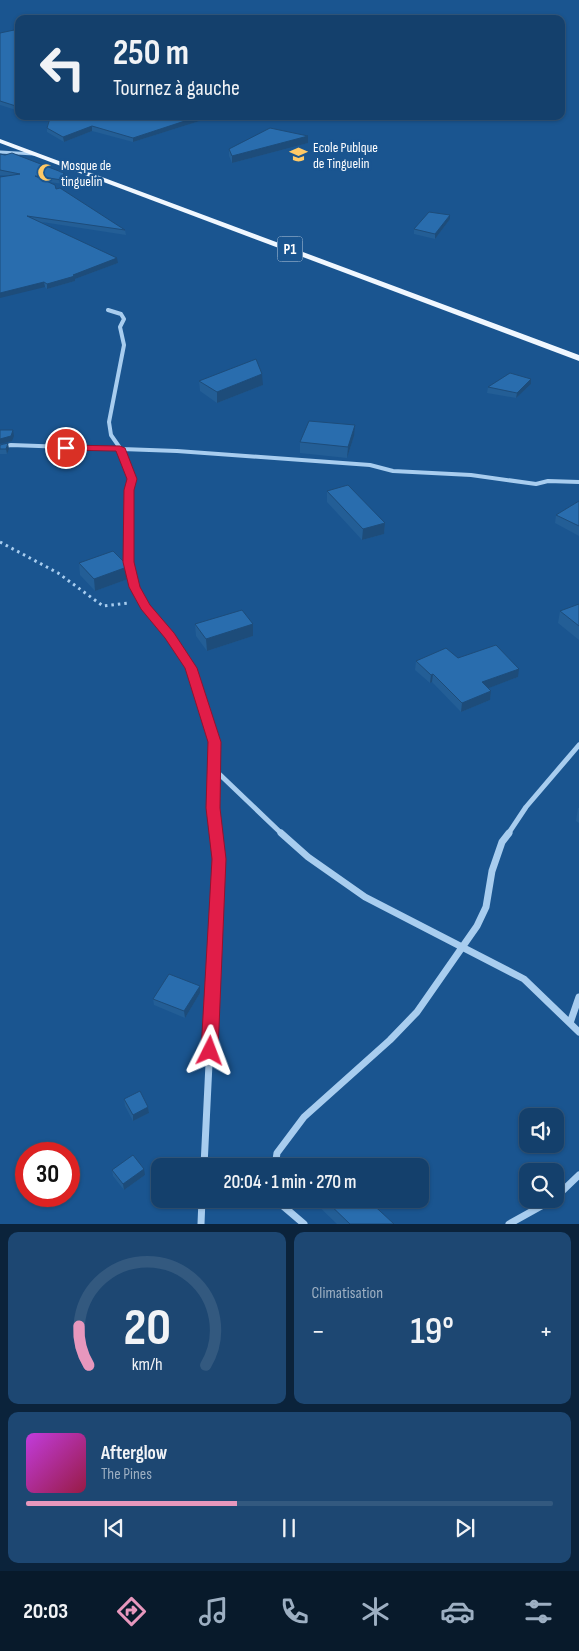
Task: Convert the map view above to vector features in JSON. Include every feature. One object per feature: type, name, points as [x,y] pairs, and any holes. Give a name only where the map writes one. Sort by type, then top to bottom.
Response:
[{"type":"main road","name":"P1","points":[[0,141],[579,358]]},
{"type":"street","points":[[0,152],[34,154]]},
{"type":"street","points":[[108,310],[121,314],[124,319],[120,327],[124,345],[109,422],[111,435],[120,448],[132,479],[129,490],[128,562],[134,587],[142,601],[170,636],[191,668],[214,742],[213,808],[219,859],[204,1158]]},
{"type":"street","points":[[0,447],[11,445],[120,448],[370,465],[393,470],[471,475],[536,484],[548,481],[579,482]]},
{"type":"street","points":[[276,1158],[277,1153],[304,1117],[390,1040],[417,1012],[460,947],[477,926],[486,907],[492,871],[502,842],[526,807],[579,745]]},
{"type":"street","points":[[214,769],[267,821],[308,857],[366,898],[524,979],[579,1032]]},
{"type":"street","points":[[570,1023],[579,997]]},
{"type":"street","points":[[564,1189],[579,1175]]},
{"type":"street","points":[[201,1224],[202,1208]]},
{"type":"street","points":[[286,1208],[304,1224]]},
{"type":"street","points":[[509,1224],[539,1208]]},
{"type":"path","points":[[0,542],[58,573],[103,606],[142,601]]},
{"type":"building","points":[[15,30],[15,106],[0,101],[0,33]]},
{"type":"building","points":[[49,120],[188,120],[133,138],[92,126],[63,137],[47,128]]},
{"type":"building","points":[[270,128],[308,136],[232,156],[229,149]]},
{"type":"building","points":[[12,153],[64,173],[62,180],[35,176],[55,185],[56,189],[60,188],[125,230],[27,216],[117,258],[73,275],[75,276],[47,284],[44,282],[0,293],[0,177],[20,174],[0,170],[0,154]]},
{"type":"building","points":[[429,212],[450,215],[435,234],[414,229]]},
{"type":"building","points":[[256,359],[262,374],[217,392],[199,381]]},
{"type":"building","points":[[510,373],[531,379],[517,393],[488,387]]},
{"type":"building","points":[[309,421],[355,425],[348,447],[300,442]]},
{"type":"building","points":[[0,430],[13,430],[11,436],[0,439]]},
{"type":"building","points":[[8,443],[6,449],[0,449],[0,445]]},
{"type":"building","points":[[348,485],[385,523],[363,529],[327,491]]},
{"type":"building","points":[[579,501],[579,526],[556,515]]},
{"type":"building","points":[[113,551],[127,567],[94,579],[79,563]]},
{"type":"building","points":[[579,604],[579,626],[560,611]]},
{"type":"building","points":[[242,610],[253,624],[206,639],[195,624]]},
{"type":"building","points":[[496,645],[519,669],[482,682],[491,691],[462,703],[433,674],[431,675],[416,661],[446,648],[458,658]]},
{"type":"building","points":[[169,974],[200,986],[184,1011],[153,999]]},
{"type":"building","points":[[140,1091],[148,1107],[133,1115],[124,1099]]},
{"type":"building","points":[[133,1155],[144,1169],[123,1184],[112,1170]]},
{"type":"building","points":[[333,1208],[377,1208],[394,1224],[350,1224]]},
{"type":"place","name":"Ecole Publque de Tinguelin","points":[[299,155]]},
{"type":"place","name":"Mosque de tinguelin","points":[[47,173]]},
{"type":"route","points":[[66,448],[120,448],[132,479],[129,490],[128,562],[134,587],[145,607],[170,636],[191,668],[214,742],[213,808],[219,859],[210,1051]]}]
